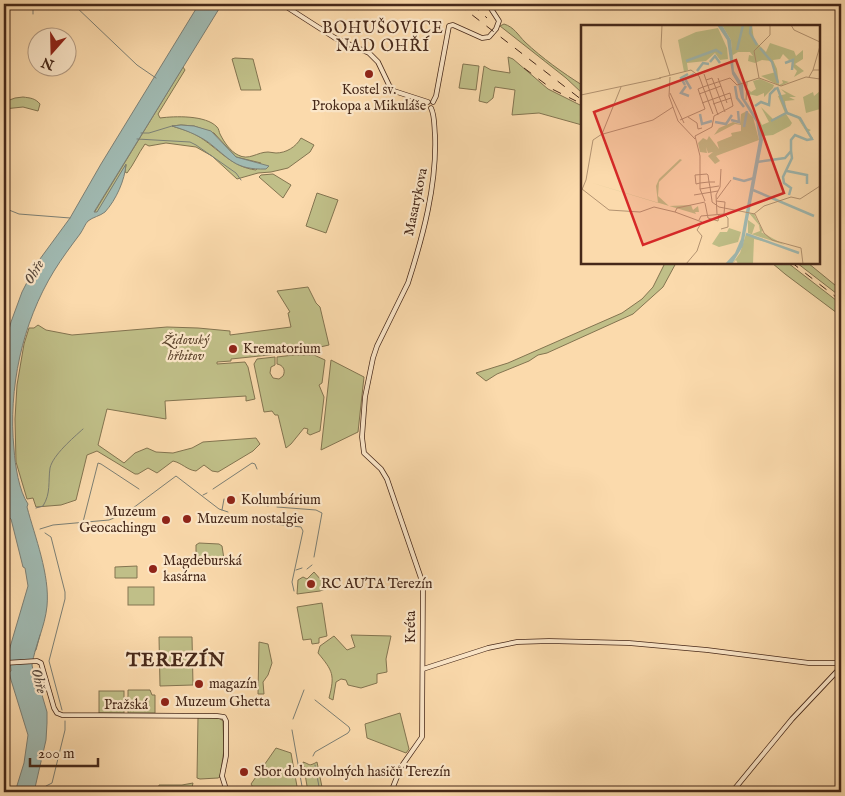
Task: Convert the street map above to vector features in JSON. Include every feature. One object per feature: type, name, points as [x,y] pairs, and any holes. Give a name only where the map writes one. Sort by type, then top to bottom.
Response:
[{"type":"street","points":[[282,4],[334,38],[369,53],[382,70],[390,87],[397,93],[433,102]]},
{"type":"street","points":[[428,102],[427,106],[431,108],[434,105],[433,102],[436,96],[450,25],[486,38],[494,33],[499,23],[498,17],[488,4]]},
{"type":"street","name":"Masarykova","points":[[364,453],[362,437],[365,397],[373,358],[380,338],[403,296],[412,270],[434,176],[434,115],[431,108]]},
{"type":"street","name":"Kréta","points":[[364,453],[382,469],[387,479],[422,579],[422,737],[401,767],[391,792]]},
{"type":"street","points":[[423,669],[488,648],[517,642],[549,641],[629,643],[707,650],[809,663],[841,663]]},
{"type":"street","name":"Pražská","points":[[6,663],[37,661],[41,663],[54,708],[60,715],[224,717],[226,721],[226,752],[222,779],[227,792]]},
{"type":"street","points":[[732,792],[792,719],[841,667]]},
{"type":"green space","points":[[504,24],[513,29],[545,59],[581,84],[581,92],[566,78],[500,26]]},
{"type":"green space","points":[[508,57],[513,59],[548,89],[581,106],[581,125],[539,113],[512,115],[515,90],[495,87],[493,98],[487,103],[479,101],[484,66],[491,70],[510,73]]},
{"type":"green space","points":[[232,59],[253,59],[261,90],[241,90]]},
{"type":"green space","points":[[463,64],[479,66],[476,90],[459,88]]},
{"type":"green space","points":[[183,67],[185,70],[158,114],[160,118],[190,117],[206,120],[218,128],[223,140],[230,149],[242,157],[249,157],[264,152],[276,153],[287,151],[294,147],[301,138],[314,145],[310,152],[288,168],[237,179],[212,156],[196,147],[166,143],[149,146],[145,144],[127,173],[125,172],[126,165],[97,213],[94,213]],"holes":[[[172,126],[194,126],[214,133],[236,157],[261,163],[256,170],[239,165],[198,136]]]},
{"type":"green space","points":[[23,97],[38,102],[40,104],[38,111],[23,107],[4,109],[4,102]]},
{"type":"green space","points":[[273,174],[291,185],[283,198],[259,177],[261,175]]},
{"type":"green space","points":[[317,193],[338,200],[326,233],[306,226]]},
{"type":"green space","points":[[664,264],[675,264],[663,287],[633,314],[547,353],[538,355],[486,381],[476,373],[508,363],[622,313],[642,299],[653,287]]},
{"type":"green space","points":[[773,264],[789,264],[841,304],[841,316]]},
{"type":"green space","points":[[798,264],[809,264],[841,290],[841,297]]},
{"type":"green space","name":"Židovský hřbitov","points":[[308,287],[320,307],[329,345],[298,352],[217,362],[217,364],[245,362],[248,367],[255,399],[246,401],[246,396],[165,401],[166,419],[107,409],[98,445],[124,463],[135,453],[147,448],[156,452],[173,453],[192,448],[203,442],[256,438],[260,444],[253,451],[218,472],[212,471],[204,465],[196,471],[173,461],[157,473],[148,468],[135,474],[97,451],[87,455],[76,500],[61,505],[36,507],[33,498],[27,499],[16,462],[15,419],[17,385],[24,344],[29,328],[34,328],[38,325],[46,330],[72,335],[167,327],[198,328],[230,331],[230,335],[291,327],[288,313],[290,312],[277,291]]},
{"type":"green space","points":[[314,355],[325,360],[322,383],[319,385],[324,397],[320,431],[310,435],[307,433],[308,429],[304,428],[286,448],[278,415],[275,415],[272,411],[264,412],[254,364],[257,359],[275,357],[275,365],[271,367],[270,373],[273,378],[279,379],[283,376],[284,370],[281,365],[277,364],[277,357]]},
{"type":"green space","points":[[331,360],[364,377],[358,432],[321,450]]},
{"type":"green space","points":[[199,543],[219,544],[222,546],[224,559],[196,560],[196,545]]},
{"type":"green space","points":[[137,566],[137,578],[115,578],[115,567]]},
{"type":"green space","name":"RC AUTA Terezín","points":[[314,572],[328,588],[297,594],[298,580],[303,577],[307,579]]},
{"type":"green space","points":[[128,587],[154,587],[154,605],[128,605]]},
{"type":"green space","points":[[322,603],[327,636],[319,638],[319,643],[312,644],[311,639],[303,640],[297,607]]},
{"type":"green space","points":[[351,635],[391,636],[386,659],[387,672],[377,674],[377,683],[361,688],[348,685],[346,680],[341,679],[336,682],[333,700],[329,698],[332,684],[330,669],[318,653],[320,646],[334,636],[347,650],[355,647]]},
{"type":"green space","points":[[159,637],[192,637],[193,685],[160,686]]},
{"type":"green space","points":[[259,642],[268,644],[272,663],[268,675],[263,682],[264,694],[258,694]]},
{"type":"green space","points":[[128,690],[150,690],[152,695],[155,695],[155,713],[128,713]]},
{"type":"green space","points":[[99,691],[124,691],[124,713],[99,713]]},
{"type":"green space","points":[[400,713],[409,749],[406,753],[367,738],[365,724]]},
{"type":"green space","points":[[198,717],[219,718],[223,721],[224,750],[220,777],[218,778],[197,778]]},
{"type":"green space","points":[[276,748],[291,753],[298,792],[256,792],[251,784]]},
{"type":"green space","points":[[303,762],[310,765],[317,762],[323,792],[308,792]]},
{"type":"green space","points":[[193,783],[191,792],[158,792],[159,785]]},
{"type":"water","name":"Ohře","points":[[199,4],[222,4],[94,212],[97,212],[126,164],[122,183],[113,202],[105,212],[87,222],[54,271],[33,312],[20,357],[13,403],[15,463],[22,492],[28,504],[27,507],[41,556],[46,582],[46,614],[32,665],[47,712],[47,723],[46,740],[34,792],[15,792],[24,763],[28,735],[9,672],[11,671],[8,654],[28,586],[25,568],[23,567],[4,499],[4,347],[22,292],[37,263],[70,218]]},
{"type":"water","points":[[172,126],[194,126],[211,131],[236,157],[269,166],[266,169],[256,169],[240,165],[204,139]]},
{"type":"waterway","points":[[33,4],[33,14]]},
{"type":"waterway","points":[[73,4],[137,65],[156,78]]},
{"type":"waterway","points":[[141,133],[149,133],[172,126]]},
{"type":"waterway","points":[[137,139],[190,142],[236,173],[241,180]]},
{"type":"waterway","points":[[4,208],[19,214],[70,218]]},
{"type":"waterway","points":[[36,508],[43,506],[47,497],[52,463],[64,447],[83,429]]},
{"type":"waterway","points":[[83,522],[98,463],[139,489]]},
{"type":"waterway","points":[[213,489],[252,463],[255,464],[257,469]]},
{"type":"waterway","points":[[125,514],[176,476],[219,509],[228,512]]},
{"type":"waterway","points":[[262,492],[264,505],[268,506]]},
{"type":"waterway","points":[[203,495],[207,493]]},
{"type":"waterway","points":[[222,510],[224,499]]},
{"type":"waterway","points":[[277,507],[316,510],[322,513],[314,557]]},
{"type":"waterway","points":[[238,517],[247,521],[301,527],[303,531],[292,582],[294,591]]},
{"type":"waterway","points":[[40,529],[53,525],[114,518]]},
{"type":"waterway","name":"Ohře","points":[[45,533],[51,537],[65,592],[65,599],[49,661],[62,710]]},
{"type":"waterway","points":[[307,569],[312,565]]},
{"type":"waterway","points":[[296,570],[302,568]]},
{"type":"waterway","points":[[35,651],[40,635]]},
{"type":"waterway","points":[[293,719],[304,690]]},
{"type":"waterway","points":[[313,756],[315,752],[350,730],[349,727],[315,700]]},
{"type":"waterway","points":[[46,786],[52,783],[65,730],[65,721]]},
{"type":"waterway","points":[[292,730],[303,792]]},
{"type":"waterway","points":[[315,765],[320,792]]},
{"type":"railway","points":[[458,4],[581,99]]},
{"type":"railway","points":[[472,4],[487,18]]},
{"type":"railway","points":[[524,68],[552,89],[576,101]]},
{"type":"railway","points":[[794,264],[841,301]]},
{"type":"place","name":"Kostel sv. Prokopa a Mikuláše","points":[[369,74]]},
{"type":"place","name":"Krematorium","points":[[233,349]]},
{"type":"place","name":"Kolumbárium","points":[[231,500]]},
{"type":"place","name":"Muzeum nostalgie","points":[[187,519]]},
{"type":"place","name":"Muzeum Geocachingu","points":[[166,520]]},
{"type":"place","name":"Magdeburská kasárna","points":[[153,569]]},
{"type":"place","name":"RC AUTA Terezín","points":[[311,584]]},
{"type":"place","name":"magazín","points":[[199,684]]},
{"type":"place","name":"Muzeum Ghetta","points":[[165,702]]},
{"type":"place","name":"Sbor dobrovolných hasičů Terezín","points":[[244,772]]},
{"type":"district","name":"BOHUŠOVICE NAD OHŘÍ","points":[[383,38]]},
{"type":"district","name":"TEREZÍN","points":[[176,661]]}]
